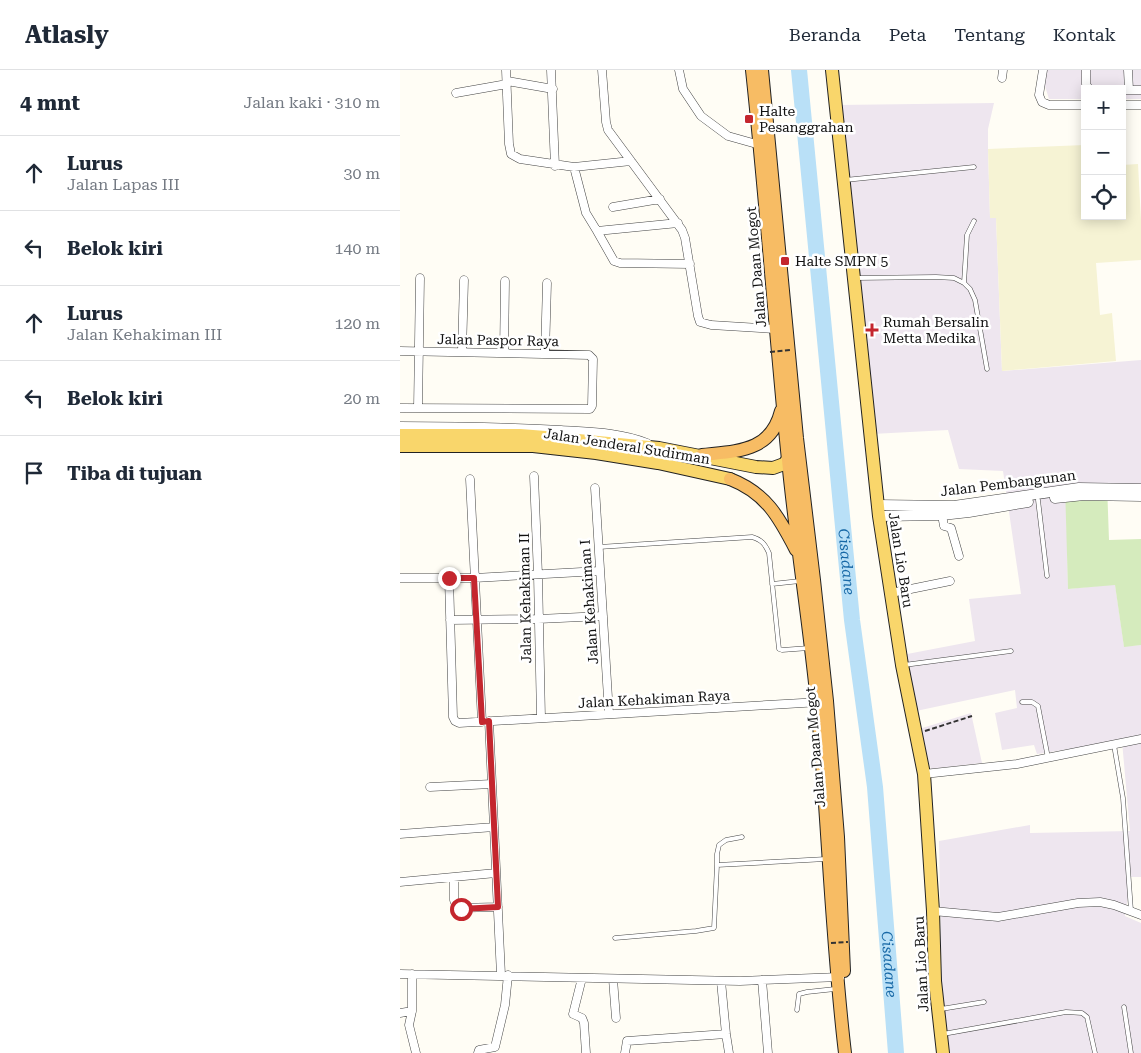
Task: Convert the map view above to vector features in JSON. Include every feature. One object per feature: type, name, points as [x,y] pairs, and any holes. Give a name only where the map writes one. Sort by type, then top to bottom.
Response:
[{"type":"highway","name":"Jalan Daan Mogot","points":[[752,70],[780,321],[797,438],[814,580],[829,858],[845,1053]]},
{"type":"highway","name":"Jalan Daan Mogot","points":[[762,70],[788,461],[811,648],[822,701],[838,837],[839,981],[853,1053]]},
{"type":"highway","points":[[702,455],[739,451],[760,443],[774,430],[783,404]]},
{"type":"highway","points":[[730,479],[745,485],[762,498],[784,525],[800,558]]},
{"type":"main road","name":"Jalan Lio Baru","points":[[832,70],[878,511],[902,665],[924,774],[938,1010],[943,1053]]},
{"type":"main road","name":"Jalan Jenderal Sudirman","points":[[400,435],[520,435],[659,448],[765,468],[780,466],[788,461]]},
{"type":"main road","name":"Jalan Daan Mogot","points":[[788,461],[795,449],[797,438]]},
{"type":"main road","name":"Jalan Jenderal Sudirman","points":[[400,446],[533,446],[596,453],[658,463],[730,479]]},
{"type":"street","points":[[506,70],[511,154],[520,159],[574,168],[631,161]]},
{"type":"street","points":[[552,70],[555,166]]},
{"type":"street","points":[[602,70],[606,122],[612,137],[678,223],[685,238],[700,322],[704,324],[780,321]]},
{"type":"street","points":[[679,70],[683,88],[701,116],[728,136],[760,145]]},
{"type":"street","points":[[1043,70],[1039,95],[1042,102],[1049,105],[1081,105]]},
{"type":"street","points":[[1086,70],[1087,85]]},
{"type":"street","points":[[1126,85],[1128,70]]},
{"type":"street","points":[[456,93],[507,82],[553,89]]},
{"type":"street","points":[[1126,90],[1141,90]]},
{"type":"street","points":[[1126,105],[1141,106]]},
{"type":"street","points":[[574,168],[586,213],[614,261],[620,263],[690,264]]},
{"type":"street","points":[[613,207],[660,199]]},
{"type":"street","points":[[597,231],[678,223]]},
{"type":"street","points":[[400,408],[418,408],[420,278]]},
{"type":"street","points":[[462,352],[464,280]]},
{"type":"street","points":[[504,353],[505,281]]},
{"type":"street","points":[[545,354],[546,283]]},
{"type":"street","name":"Jalan Paspor Raya","points":[[400,351],[589,354],[593,359],[592,406],[590,409],[418,408]]},
{"type":"street","name":"Jalan Jenderal Sudirman","points":[[400,427],[502,428],[602,434],[632,438],[659,448]]},
{"type":"street","name":"Jalan Kehakiman II","points":[[534,476],[541,718]]},
{"type":"street","points":[[470,479],[474,578],[492,784],[505,1005],[495,1047],[479,1050],[478,1053]]},
{"type":"street","name":"Jalan Kehakiman I","points":[[595,488],[609,714]]},
{"type":"street","name":"Jalan Pembangunan","points":[[878,511],[954,506],[1079,488],[1141,489]]},
{"type":"street","name":"Jalan Pembangunan","points":[[878,511],[942,515],[1084,495],[1141,496]]},
{"type":"street","points":[[942,515],[944,526],[951,528],[959,556]]},
{"type":"street","points":[[400,578],[474,578],[600,571]]},
{"type":"street","points":[[449,578],[450,620],[538,620],[603,616]]},
{"type":"street","points":[[891,593],[950,581]]},
{"type":"street","name":"Jalan Kehakiman Raya","points":[[450,620],[453,717],[459,724],[822,701]]},
{"type":"street","points":[[924,774],[1017,764],[1141,739]]},
{"type":"street","points":[[430,787],[492,784]]},
{"type":"street","points":[[400,834],[494,827]]},
{"type":"street","points":[[400,882],[496,873]]},
{"type":"street","points":[[454,877],[454,900],[458,908],[498,907]]},
{"type":"street","points":[[933,911],[998,917],[1078,903],[1100,902],[1141,915]]},
{"type":"street","points":[[400,974],[721,981],[839,981]]},
{"type":"street","points":[[412,974],[412,1010],[409,1025],[416,1053]]},
{"type":"street","points":[[582,978],[573,1014],[582,1018],[584,1023],[586,1053]]},
{"type":"street","points":[[613,979],[616,1018]]},
{"type":"street","points":[[762,980],[768,1053]]},
{"type":"street","points":[[721,981],[729,1053]]},
{"type":"street","points":[[400,1013],[412,1010]]},
{"type":"street","points":[[625,1053],[627,1041],[726,1034]]},
{"type":"lane","points":[[843,180],[974,167]]},
{"type":"lane","points":[[964,283],[967,235],[974,221]]},
{"type":"lane","points":[[853,278],[936,277],[954,278],[964,283],[970,289],[975,300],[987,370]]},
{"type":"lane","points":[[1038,500],[1047,576]]},
{"type":"lane","points":[[598,547],[752,537],[762,541],[767,549],[779,649],[811,648]]},
{"type":"lane","points":[[772,584],[803,580]]},
{"type":"lane","points":[[902,665],[1011,651]]},
{"type":"lane","points":[[1022,702],[1032,702],[1038,706],[1048,758]]},
{"type":"lane","points":[[1114,743],[1123,798],[1131,912]]},
{"type":"lane","points":[[615,938],[714,928],[716,854],[719,845],[726,840],[742,837]]},
{"type":"lane","points":[[716,865],[829,858]]},
{"type":"lane","points":[[797,1010],[799,994],[839,981]]},
{"type":"lane","points":[[938,1010],[984,1002]]},
{"type":"lane","points":[[1124,1007],[1131,1053]]},
{"type":"lane","points":[[941,1034],[1066,1012],[1082,1013],[1087,1017],[1095,1053]]},
{"type":"path","points":[[770,352],[791,350]]},
{"type":"path","points":[[926,731],[972,716]]},
{"type":"path","points":[[831,943],[848,942]]},
{"type":"shaded area","points":[[1045,70],[1141,70],[1141,99],[1126,99],[1126,85],[1081,85],[1081,99],[1049,99],[1041,73]]},
{"type":"shaded area","points":[[994,103],[988,129],[990,217],[996,218],[1002,371],[1141,360],[1141,484],[1066,485],[1068,589],[1115,584],[1124,646],[1141,645],[1141,877],[1131,877],[1125,916],[1141,923],[1141,1053],[950,1053],[942,997],[939,841],[1030,825],[1030,833],[1130,831],[1122,741],[1037,754],[1034,745],[1002,750],[995,713],[1017,708],[1015,690],[916,711],[902,655],[975,641],[969,599],[1021,594],[1003,471],[959,469],[948,430],[872,434],[838,105]]},
{"type":"shaded area","points":[[1081,145],[1081,220],[1126,220],[1126,165],[1138,164],[1141,260],[1096,263],[1100,315],[1112,313],[1116,361],[1002,371],[996,218],[990,218],[988,149]]},
{"type":"shaded area","points":[[971,713],[982,763],[931,769],[919,729]]},
{"type":"green space","points":[[1107,484],[1109,540],[1141,539],[1141,645],[1124,647],[1115,585],[1068,589],[1065,485]]},
{"type":"waterway","name":"Cisadane","points":[[799,70],[852,620],[875,787],[896,1053]]},
{"type":"place","name":"Halte Pesanggrahan","points":[[749,119]]},
{"type":"place","name":"Halte SMPN 5","points":[[785,261]]},
{"type":"place","name":"Rumah Bersalin Metta Medika","points":[[872,330]]},
{"type":"route","points":[[449,578],[474,578],[482,722],[489,721],[498,907],[461,909]]}]
